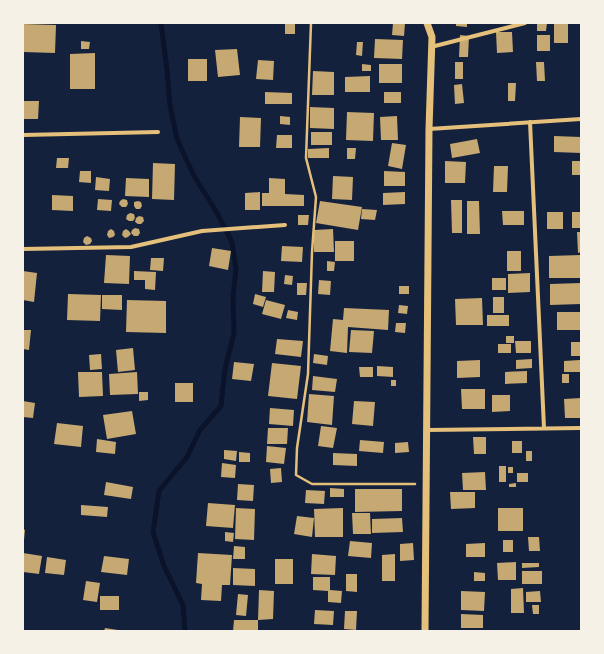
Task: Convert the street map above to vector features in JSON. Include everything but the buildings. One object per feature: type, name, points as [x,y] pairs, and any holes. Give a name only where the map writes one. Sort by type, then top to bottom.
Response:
[{"type":"street","points":[[425,631],[429,129],[432,37],[428,23]]},
{"type":"street","points":[[431,47],[525,23]]},
{"type":"street","points":[[429,129],[581,119]]},
{"type":"street","points":[[530,122],[544,428]]},
{"type":"street","points":[[23,135],[158,132]]},
{"type":"street","points":[[23,249],[131,247],[202,231],[239,227],[285,225]]},
{"type":"street","points":[[426,430],[581,428]]},
{"type":"path","points":[[311,23],[306,158],[316,197],[312,252],[308,374],[296,448],[296,475],[312,484],[426,484]]},
{"type":"waterway","points":[[161,23],[170,105],[177,139],[194,176],[216,211],[232,242],[236,269],[233,297],[234,333],[225,369],[221,406],[200,430],[187,457],[159,491],[153,532],[164,566],[183,605],[185,631]]}]
